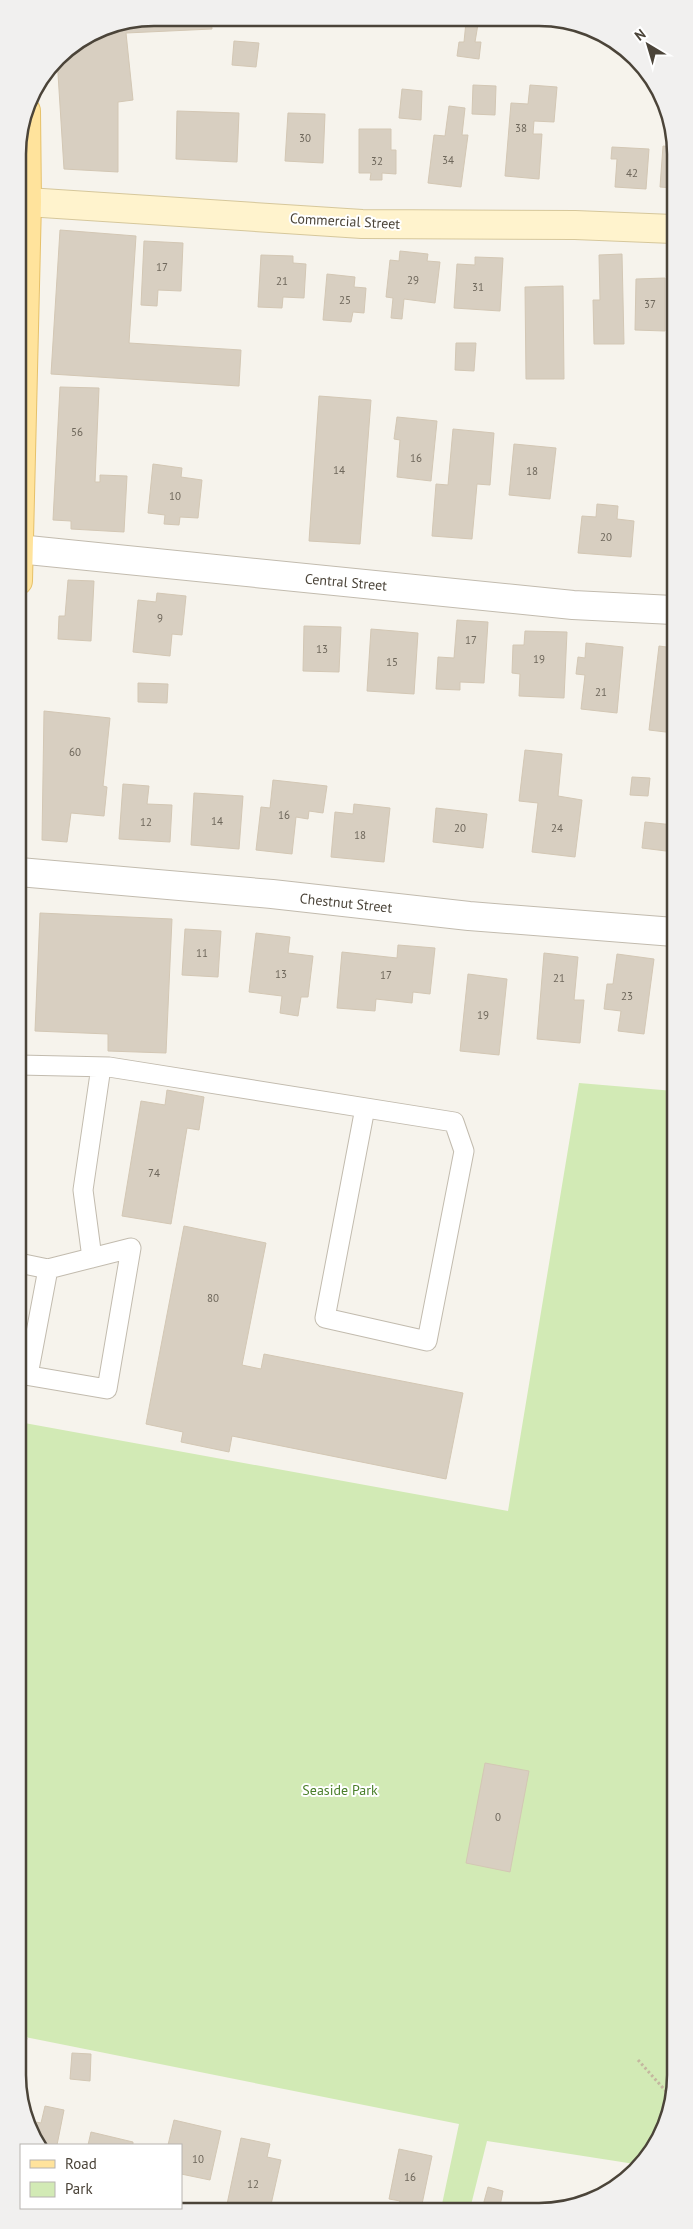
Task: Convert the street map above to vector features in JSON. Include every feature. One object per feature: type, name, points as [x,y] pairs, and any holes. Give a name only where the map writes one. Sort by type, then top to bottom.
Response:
[{"type":"street","name":"Commercial Street","points":[[27,202],[362,224],[575,225],[667,229]]},
{"type":"street","name":"Central Street","points":[[27,550],[573,605],[667,610]]},
{"type":"street","name":"Chestnut Street","points":[[27,873],[272,894],[469,916],[667,931]]},
{"type":"lane","points":[[27,1065],[101,1067],[365,1108],[454,1122],[464,1151],[427,1341],[325,1318],[365,1108]]},
{"type":"lane","points":[[92,1258],[83,1190],[101,1067]]},
{"type":"lane","points":[[26,1265],[48,1269],[131,1248],[107,1389],[26,1375]]},
{"type":"lane","points":[[26,1365],[48,1269]]},
{"type":"path","points":[[638,2060],[666,2091]]},
{"type":"green space","name":"Seaside Park","points":[[579,1083],[667,1090],[666,2091],[657,2124],[650,2139],[635,2159],[631,2163],[487,2141],[472,2203],[442,2203],[459,2124],[26,2037],[26,1423],[508,1511]]},
{"type":"building","points":[[154,26],[212,26],[212,29],[126,33],[133,100],[118,102],[118,172],[64,169],[58,70],[70,58],[98,39],[129,29]]},
{"type":"building","points":[[466,26],[478,26],[475,42],[481,42],[479,59],[457,56],[459,42],[464,42]]},
{"type":"building","points":[[234,41],[259,43],[256,67],[232,65]]},
{"type":"building","points":[[473,85],[496,86],[495,115],[472,114]]},
{"type":"building","points":[[530,85],[557,87],[554,122],[534,121],[533,134],[542,134],[539,179],[505,176],[511,103],[528,104]]},
{"type":"building","points":[[402,89],[422,91],[421,120],[399,118]]},
{"type":"building","points":[[449,106],[465,108],[462,135],[468,135],[461,187],[428,183],[434,135],[445,136]]},
{"type":"building","points":[[177,111],[239,113],[237,162],[176,159]]},
{"type":"building","points":[[288,113],[325,114],[323,163],[285,161]]},
{"type":"building","points":[[359,129],[391,129],[391,150],[396,150],[396,174],[382,173],[382,180],[370,180],[371,173],[359,173]]},
{"type":"building","points":[[663,146],[666,146],[667,188],[660,187]]},
{"type":"building","points":[[612,147],[649,149],[646,189],[615,187],[617,159],[611,159]]},
{"type":"building","points":[[60,230],[136,236],[129,343],[241,350],[239,386],[51,374]]},
{"type":"building","points":[[144,241],[183,243],[181,291],[158,290],[157,306],[141,305]]},
{"type":"building","points":[[400,251],[428,254],[427,261],[440,262],[435,303],[404,299],[402,319],[391,318],[393,298],[386,297],[390,260],[399,261]]},
{"type":"building","points":[[622,254],[624,344],[594,344],[593,300],[600,300],[599,255]]},
{"type":"building","points":[[261,255],[293,256],[293,263],[306,264],[304,298],[283,297],[282,308],[258,307]]},
{"type":"building","points":[[475,257],[503,258],[500,311],[454,308],[457,264],[475,265]]},
{"type":"building","points":[[327,274],[355,277],[354,287],[366,288],[364,313],[353,312],[351,322],[323,320]]},
{"type":"building","points":[[665,278],[665,331],[635,330],[636,279]]},
{"type":"building","points":[[563,286],[564,379],[526,379],[525,287]]},
{"type":"building","points":[[456,343],[476,343],[474,371],[455,370]]},
{"type":"building","points":[[60,387],[99,388],[95,482],[100,482],[100,475],[127,476],[124,532],[71,529],[71,521],[53,520]]},
{"type":"building","points":[[319,396],[371,400],[360,544],[309,541]]},
{"type":"building","points":[[397,417],[437,421],[431,481],[397,477],[400,440],[394,439]]},
{"type":"building","points":[[453,429],[494,433],[490,485],[477,484],[472,539],[432,536],[436,484],[448,485]]},
{"type":"building","points":[[514,444],[556,448],[550,499],[509,495]]},
{"type":"building","points":[[153,464],[182,468],[181,477],[202,480],[198,518],[180,517],[179,525],[164,524],[165,515],[148,513]]},
{"type":"building","points":[[597,504],[618,506],[617,519],[634,521],[631,557],[578,553],[582,516],[596,517]]},
{"type":"building","points":[[68,580],[94,581],[91,641],[58,639],[59,616],[65,616]]},
{"type":"building","points":[[157,593],[186,596],[182,635],[172,634],[170,656],[133,652],[138,600],[156,602]]},
{"type":"building","points":[[457,620],[488,622],[484,683],[460,682],[460,690],[436,689],[438,657],[454,658]]},
{"type":"building","points":[[304,626],[341,627],[339,672],[303,671]]},
{"type":"building","points":[[371,629],[418,633],[414,694],[367,691]]},
{"type":"building","points":[[525,631],[567,632],[564,698],[519,696],[520,674],[512,673],[513,645],[524,645]]},
{"type":"building","points":[[586,643],[623,647],[617,713],[581,709],[585,675],[576,674],[578,657],[585,658]]},
{"type":"building","points":[[659,646],[667,647],[667,732],[649,730]]},
{"type":"building","points":[[138,683],[168,684],[167,703],[138,702]]},
{"type":"building","points":[[44,711],[110,718],[103,786],[107,787],[104,816],[71,813],[67,842],[42,840]]},
{"type":"building","points":[[525,750],[562,754],[558,796],[582,800],[575,857],[532,852],[538,803],[519,801]]},
{"type":"building","points":[[632,777],[650,778],[648,796],[630,795]]},
{"type":"building","points":[[273,780],[327,786],[323,813],[309,811],[308,819],[296,817],[292,854],[256,850],[261,807],[270,808]]},
{"type":"building","points":[[123,784],[149,786],[147,804],[172,805],[170,842],[119,839]]},
{"type":"building","points":[[194,793],[243,796],[239,849],[191,845]]},
{"type":"building","points":[[354,804],[390,808],[384,862],[331,857],[335,812],[353,814]]},
{"type":"building","points":[[436,808],[487,814],[483,848],[433,842]]},
{"type":"building","points":[[645,822],[667,824],[667,851],[642,848]]},
{"type":"building","points":[[40,913],[172,919],[166,1053],[108,1051],[108,1034],[35,1031]]},
{"type":"building","points":[[185,929],[221,931],[218,977],[182,975]]},
{"type":"building","points":[[256,933],[290,937],[288,953],[313,956],[308,997],[301,997],[298,1016],[280,1013],[282,996],[249,992]]},
{"type":"building","points":[[398,945],[435,948],[430,994],[413,992],[412,1003],[376,999],[375,1011],[337,1008],[342,952],[397,958]]},
{"type":"building","points":[[544,953],[578,957],[574,1000],[584,1000],[580,1043],[537,1039]]},
{"type":"building","points":[[617,954],[654,959],[644,1034],[618,1031],[621,1011],[604,1009],[607,984],[613,984]]},
{"type":"building","points":[[468,974],[507,979],[499,1055],[460,1051]]},
{"type":"building","points":[[167,1090],[204,1097],[199,1130],[187,1128],[171,1224],[122,1216],[141,1101],[165,1105]]},
{"type":"building","points":[[184,1226],[266,1243],[242,1365],[261,1369],[264,1354],[463,1393],[446,1479],[232,1436],[229,1452],[181,1442],[183,1432],[146,1424]]},
{"type":"building","points":[[485,1763],[529,1771],[510,1872],[466,1863]]},
{"type":"building","points":[[72,2053],[91,2054],[90,2081],[70,2079]]},
{"type":"building","points":[[45,2106],[64,2110],[57,2144],[47,2144],[35,2122],[41,2123]]},
{"type":"building","points":[[174,2120],[221,2131],[210,2180],[182,2174],[182,2144],[168,2144]]},
{"type":"building","points":[[91,2132],[133,2142],[133,2144],[88,2144]]},
{"type":"building","points":[[241,2138],[270,2144],[267,2157],[281,2160],[271,2203],[227,2203]]},
{"type":"building","points":[[399,2149],[432,2156],[422,2203],[400,2203],[400,2201],[389,2199]]},
{"type":"building","points":[[488,2187],[503,2191],[501,2203],[484,2203]]}]
